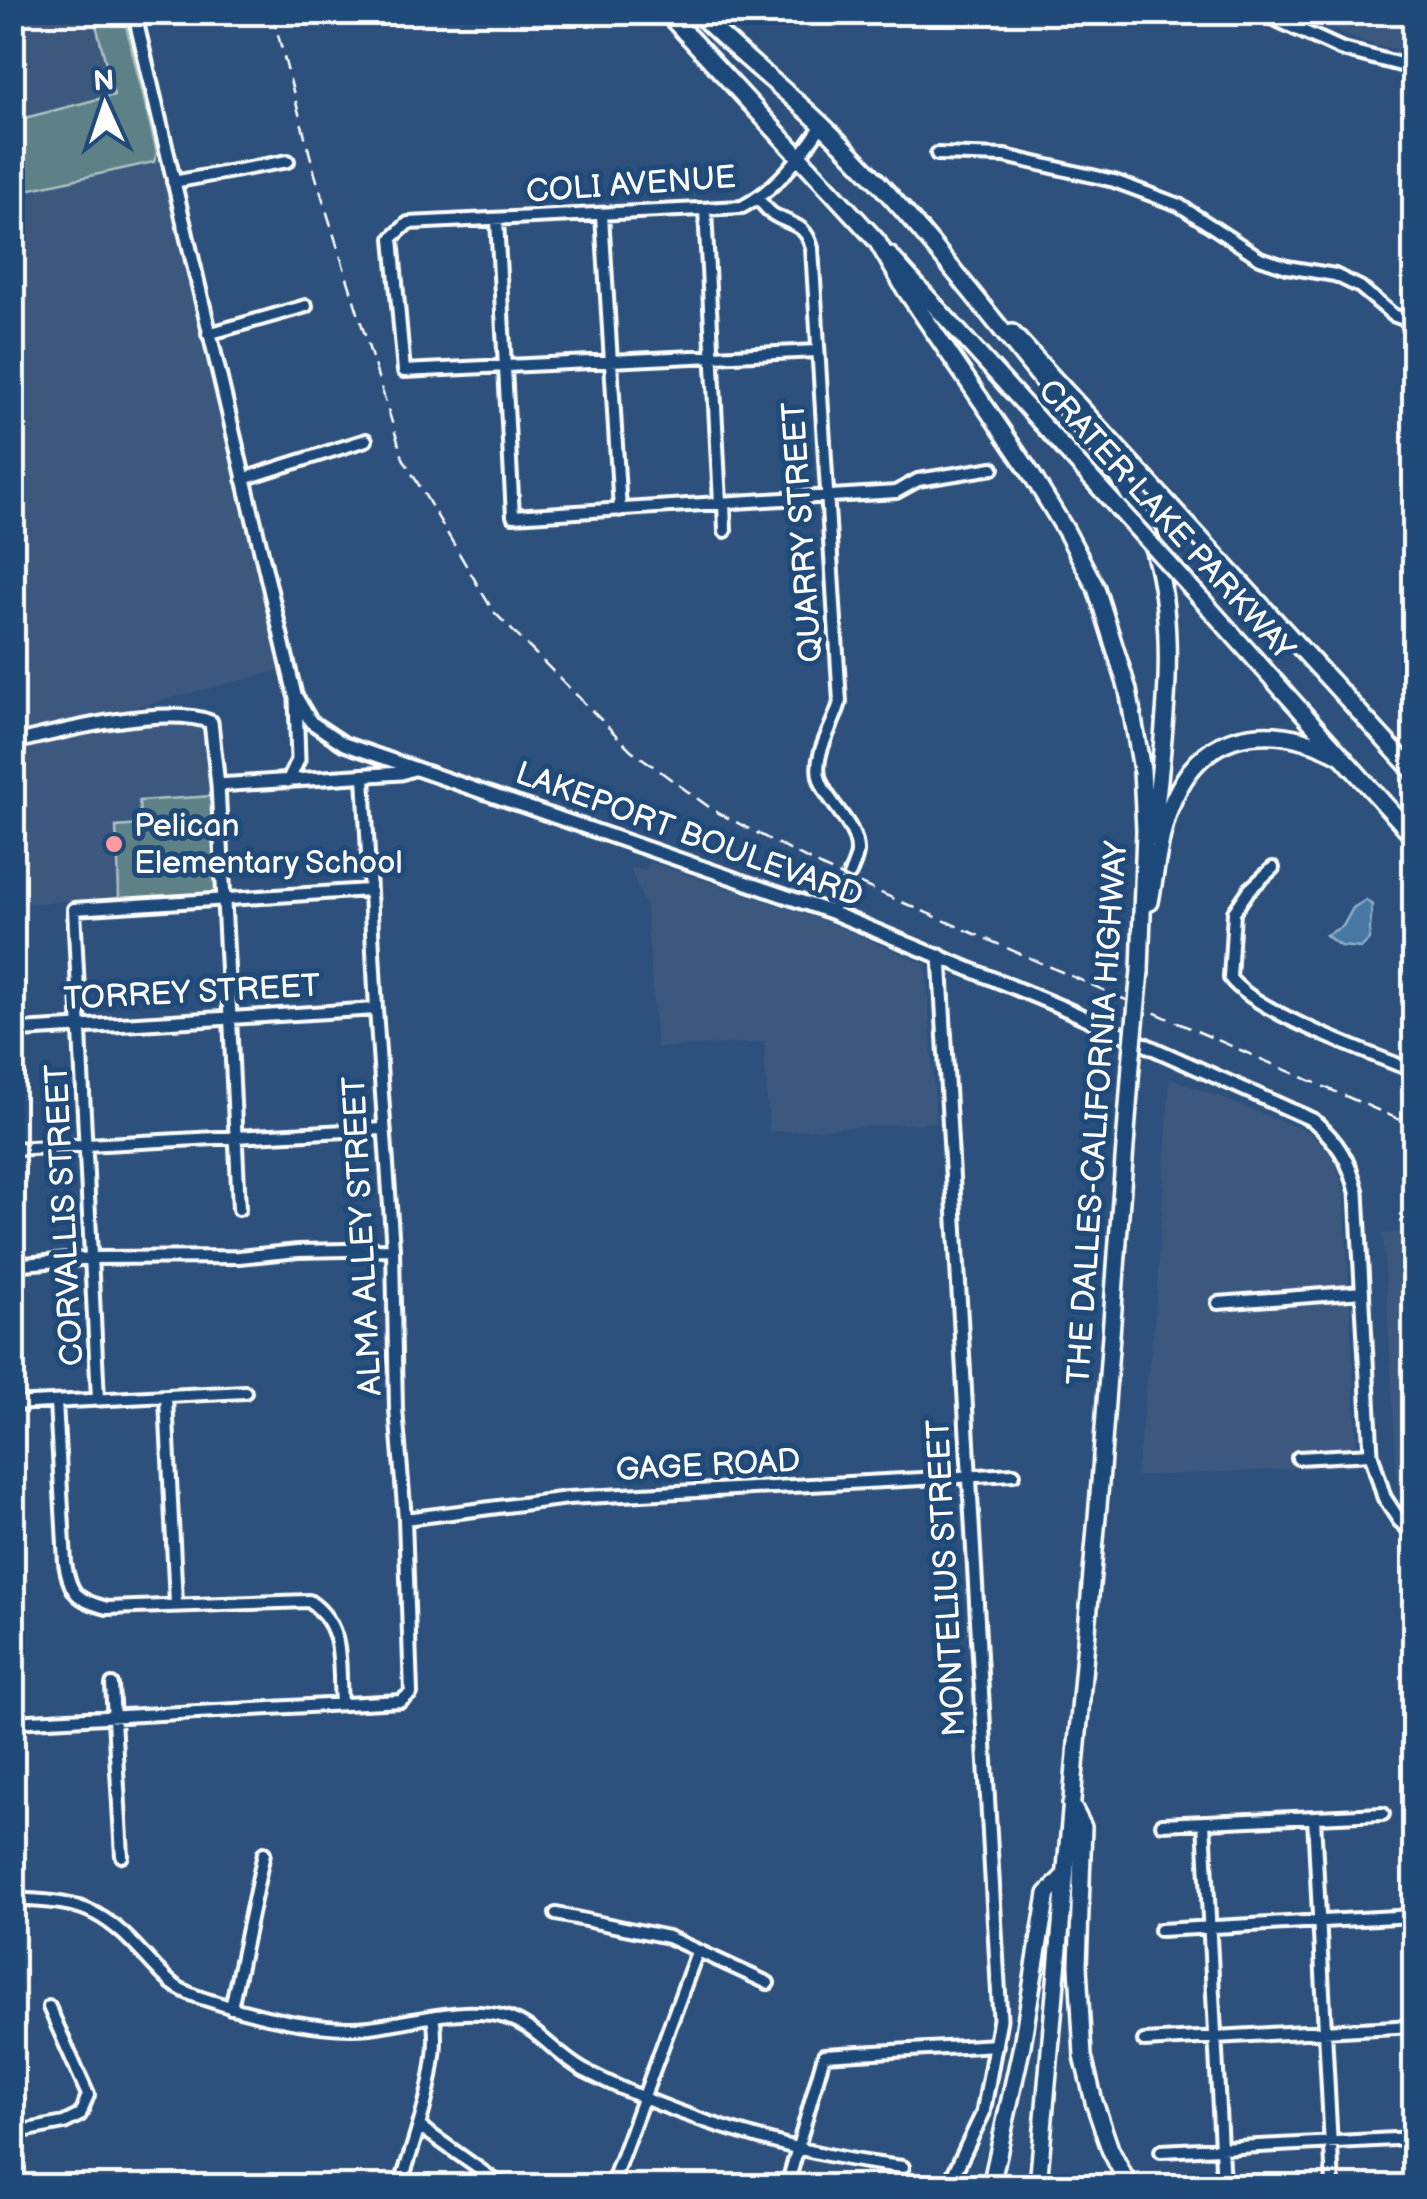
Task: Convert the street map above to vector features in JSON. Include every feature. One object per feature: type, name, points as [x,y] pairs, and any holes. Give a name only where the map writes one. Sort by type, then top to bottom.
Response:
[{"type":"main road","name":"THE DALLES-CALIFORNIA HIGHWAY","points":[[666,12],[876,240],[1030,472],[1096,588],[1128,690],[1142,770],[1145,830],[1140,971],[1038,2186]]},
{"type":"main road","points":[[697,12],[822,125],[954,271],[1116,473],[1146,526],[1158,564],[1167,662],[1142,940]]},
{"type":"main road","name":"CRATER LAKE PARKWAY","points":[[876,240],[1414,837]]},
{"type":"main road","name":"CRATER LAKE PARKWAY","points":[[954,271],[1414,772]]},
{"type":"main road","points":[[1142,940],[1167,820],[1178,791],[1214,748],[1264,733],[1315,741],[1343,757]]},
{"type":"main road","points":[[1071,1804],[1083,1827],[1078,2002],[1083,2056],[1105,2133],[1128,2186]]},
{"type":"main road","points":[[991,2186],[1022,2046],[1048,1894],[1063,1877]]},
{"type":"street","name":"LAKEPORT BOULEVARD","points":[[134,12],[295,695],[312,722],[344,744],[831,912],[1314,1120],[1336,1140],[1350,1162],[1357,1192],[1371,1454],[1384,1498],[1414,1534]]},
{"type":"street","points":[[1260,12],[1342,49],[1414,68]]},
{"type":"street","name":"COLI AVENUE","points":[[504,367],[404,371],[392,238],[408,223],[742,207],[758,199],[800,158],[822,125]]},
{"type":"street","points":[[937,154],[1005,156],[1114,181],[1179,205],[1260,258],[1335,275],[1360,287],[1393,316],[1414,315]]},
{"type":"street","points":[[173,182],[288,161]]},
{"type":"street","name":"QUARRY STREET","points":[[758,199],[774,215],[808,233],[840,702],[818,758],[819,779],[849,828],[858,852],[850,874]]},
{"type":"street","points":[[705,210],[725,531]]},
{"type":"street","points":[[602,216],[620,510]]},
{"type":"street","points":[[497,220],[512,516],[896,492],[918,480],[994,468]]},
{"type":"street","points":[[208,334],[306,306]]},
{"type":"street","points":[[504,367],[816,351]]},
{"type":"street","points":[[243,479],[366,440]]},
{"type":"street","points":[[288,780],[298,760],[295,695]]},
{"type":"street","points":[[12,743],[76,728],[165,717],[198,717],[211,722],[226,900],[239,1209]]},
{"type":"street","points":[[218,784],[401,774],[414,769]]},
{"type":"street","name":"ALMA ALLEY STREET","points":[[341,1704],[402,1701],[410,1693],[405,1518],[396,1409],[393,1249],[364,776]]},
{"type":"street","points":[[1273,868],[1234,912],[1230,978],[1239,991],[1268,1008],[1414,1071]]},
{"type":"street","points":[[831,912],[842,888]]},
{"type":"street","points":[[226,900],[369,890]]},
{"type":"street","name":"CORVALLIS STREET","points":[[98,1400],[74,909],[226,900]]},
{"type":"street","name":"MONTELIUS STREET","points":[[940,956],[999,1988],[998,2044],[983,2112],[948,2186]]},
{"type":"street","name":"TORREY STREET","points":[[12,1031],[376,1009]]},
{"type":"street","points":[[12,1148],[383,1129]]},
{"type":"street","points":[[12,1265],[92,1258],[239,1257],[393,1249]]},
{"type":"street","points":[[1218,1303],[1363,1292]]},
{"type":"street","points":[[12,1404],[245,1392]]},
{"type":"street","points":[[166,1398],[176,1603]]},
{"type":"street","points":[[12,1722],[341,1704],[336,1628],[309,1601],[106,1608],[84,1602],[69,1586],[56,1402]]},
{"type":"street","points":[[1298,1458],[1371,1454]]},
{"type":"street","name":"GAGE ROAD","points":[[405,1518],[568,1498],[1014,1474]]},
{"type":"street","points":[[112,1686],[122,1856]]},
{"type":"street","points":[[1162,1824],[1383,1814]]},
{"type":"street","points":[[1314,1818],[1333,2186]]},
{"type":"street","points":[[1204,1822],[1223,2186]]},
{"type":"street","points":[[232,2008],[264,1853]]},
{"type":"street","points":[[12,1899],[56,1903],[92,1912],[148,1956],[168,1980],[189,1994],[232,2008],[326,2027],[366,2028],[473,2011],[508,2018],[534,2030],[557,2053],[583,2070],[645,2097],[739,2131],[846,2161],[903,2167]]},
{"type":"street","points":[[556,1914],[668,1938],[768,1983]]},
{"type":"street","points":[[1160,1930],[1414,1916]]},
{"type":"street","points":[[611,2186],[696,1952]]},
{"type":"street","points":[[12,2133],[64,2123],[80,2115],[88,2094],[49,2007]]},
{"type":"street","points":[[400,2186],[419,2126],[437,2036],[433,2018]]},
{"type":"street","points":[[1144,2041],[1414,2026]]},
{"type":"street","points":[[787,2186],[824,2056],[998,2044]]},
{"type":"street","points":[[419,2126],[503,2186]]},
{"type":"street","points":[[1161,2151],[1414,2138]]},
{"type":"shaded area","points":[[13,13],[128,13],[282,670],[13,738]]},
{"type":"shaded area","points":[[1292,13],[1414,13],[1414,52],[1374,45]]},
{"type":"shaded area","name":"Pelican Elementary School","points":[[149,725],[203,726],[207,732],[218,893],[13,904],[13,750],[79,733]]},
{"type":"shaded area","points":[[649,862],[828,922],[926,965],[936,1122],[769,1132],[764,1042],[657,1048],[646,907],[630,868],[646,870]]},
{"type":"shaded area","points":[[1366,900],[1372,905],[1369,940],[1361,948],[1340,946],[1326,935],[1343,926],[1353,908]]},
{"type":"shaded area","points":[[1170,1078],[1309,1132],[1333,1156],[1344,1192],[1358,1466],[1136,1476],[1156,1306]]},
{"type":"shaded area","points":[[1414,1232],[1414,1517],[1398,1489],[1383,1234]]},
{"type":"green space","points":[[93,13],[123,13],[157,153],[154,162],[13,193],[13,121],[114,95]]},
{"type":"green space","points":[[212,796],[218,893],[119,898],[118,859],[123,858],[122,851],[117,852],[116,827],[141,825],[139,801]]},
{"type":"railway","points":[[272,12],[315,174],[403,458],[493,611],[631,750],[713,810],[824,868],[1414,1126]]},
{"type":"place","name":"Pelican Elementary School","points":[[114,844]]}]
